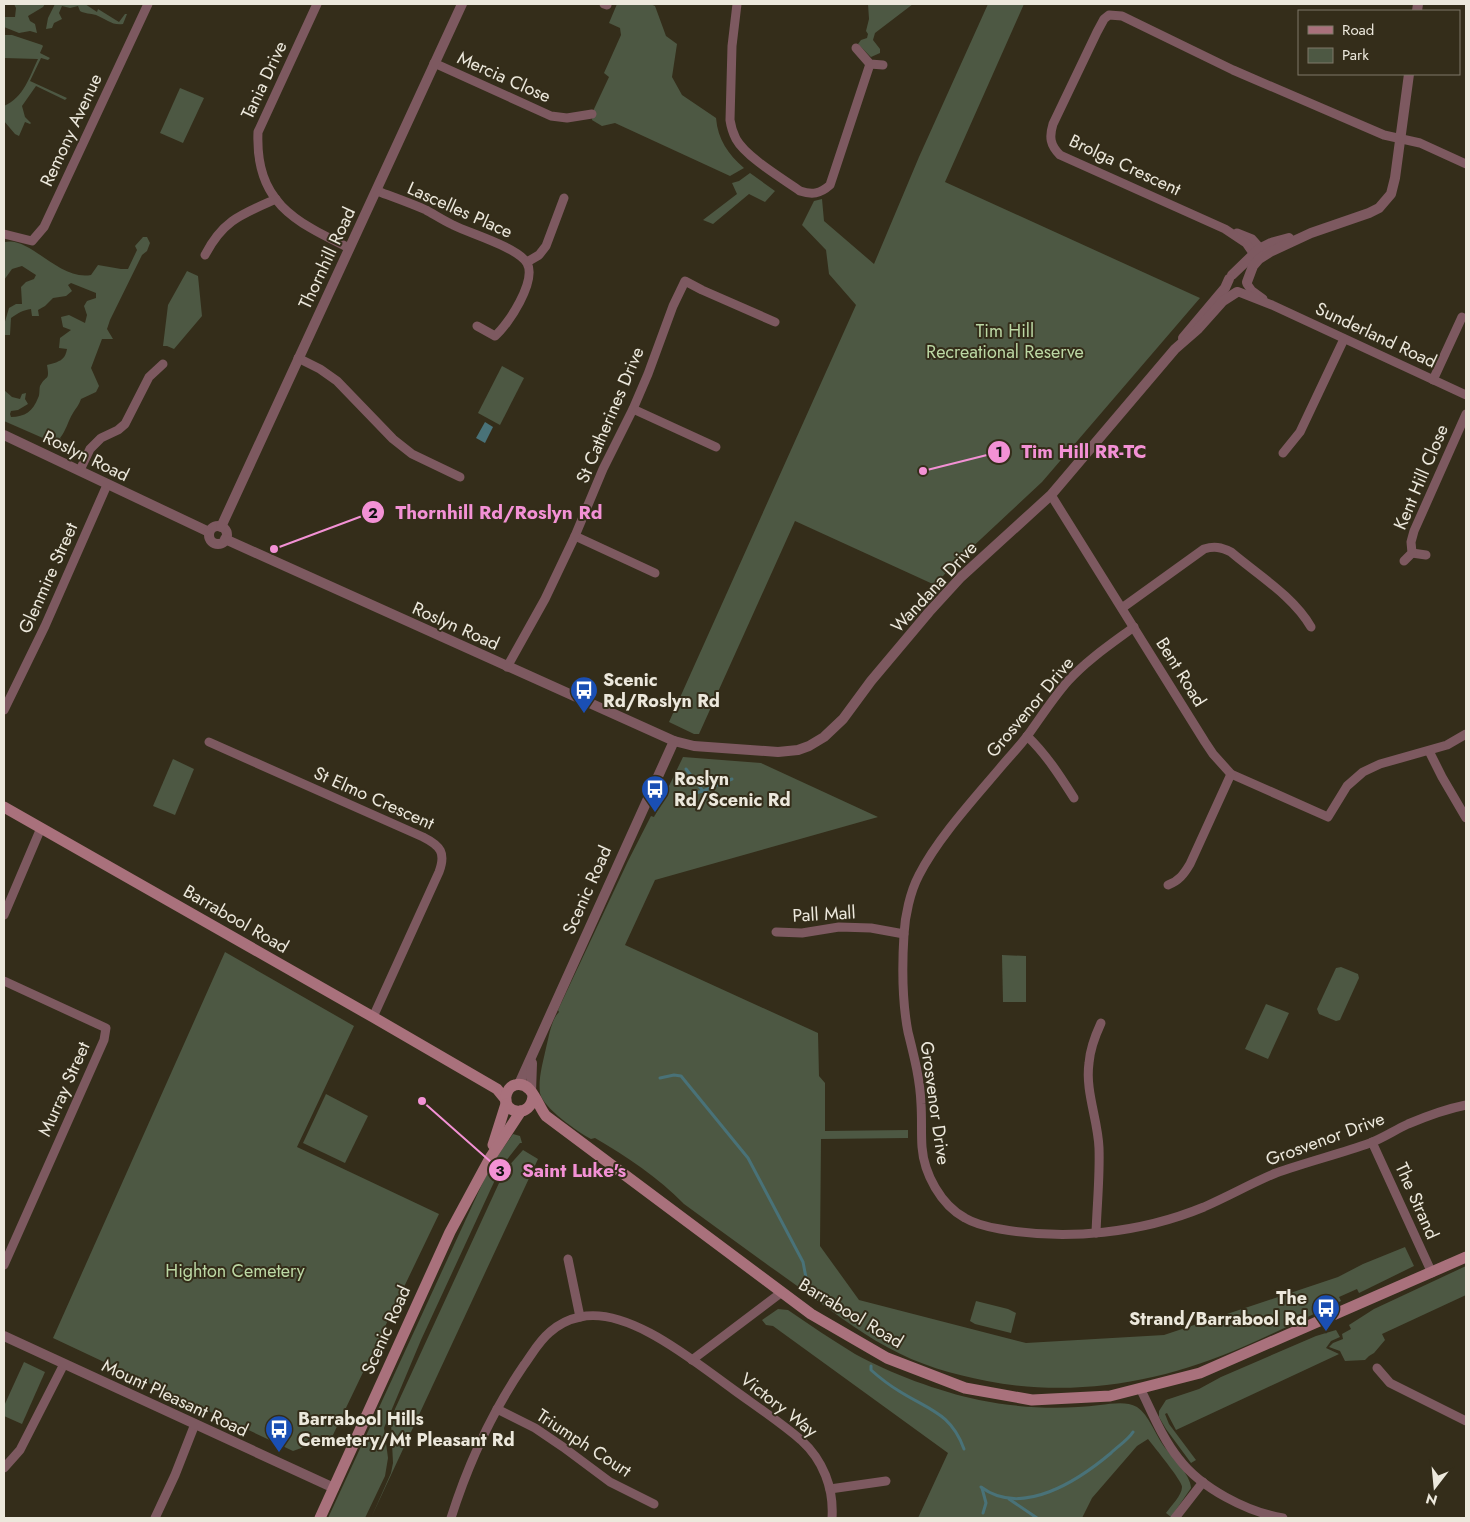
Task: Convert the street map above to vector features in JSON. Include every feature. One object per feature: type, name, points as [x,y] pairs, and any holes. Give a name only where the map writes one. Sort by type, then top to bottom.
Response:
[{"type":"main road","name":"Barrabool Road","points":[[4,807],[450,1062],[497,1090],[506,1102]]},
{"type":"main road","name":"Barrabool Road","points":[[450,1062],[500,1082],[517,1084]]},
{"type":"main road","points":[[517,1084],[527,1086],[532,1093],[532,1103],[522,1111],[513,1110],[506,1102],[506,1094],[510,1088],[517,1084]]},
{"type":"main road","name":"Barrabool Road","points":[[532,1093],[544,1115],[811,1314],[887,1358],[965,1388],[1032,1400],[1110,1396],[1200,1373],[1466,1257]]},
{"type":"main road","name":"Scenic Road","points":[[490,1158],[506,1102]]},
{"type":"main road","name":"Barrabool Road","points":[[522,1111],[544,1115]]},
{"type":"main road","name":"Scenic Road","points":[[320,1518],[450,1232],[490,1158],[522,1111]]},
{"type":"street","name":"Remony Avenue","points":[[4,234],[32,240],[44,227],[148,4]]},
{"type":"street","name":"Tania Drive","points":[[317,4],[258,132],[257,153],[260,169],[270,191],[288,213],[310,229],[349,248]]},
{"type":"street","name":"Thornhill Road","points":[[221,527],[462,4]]},
{"type":"street","points":[[737,4],[732,46],[730,120],[732,130],[736,139],[750,155],[800,191],[816,194],[824,191],[830,185],[870,64]]},
{"type":"street","name":"Brolga Crescent","points":[[1258,253],[1225,229],[1060,155],[1054,150],[1050,135],[1053,124],[1096,32],[1104,19],[1109,15],[1122,16],[1233,70],[1380,133],[1400,138]]},
{"type":"street","points":[[856,48],[870,64],[883,65]]},
{"type":"street","name":"Mercia Close","points":[[434,63],[550,116],[567,118],[592,114]]},
{"type":"street","name":"Wandana Drive","points":[[674,741],[694,746],[778,752],[798,750],[824,737],[842,719],[871,681],[961,577],[1051,495],[1175,349],[1192,325],[1224,290],[1230,277],[1258,253],[1278,241],[1317,231],[1369,213],[1386,202],[1393,186],[1409,75]]},
{"type":"street","points":[[1400,138],[1424,144],[1466,164]]},
{"type":"street","name":"Lascelles Place","points":[[377,191],[421,208],[452,225],[496,243],[527,262]]},
{"type":"street","points":[[477,326],[498,339],[520,300],[529,272],[527,262],[539,255],[546,246],[562,208],[564,198]]},
{"type":"street","points":[[205,255],[210,244],[222,228],[240,215],[276,199]]},
{"type":"street","name":"Wandana Drive","points":[[1175,349],[1198,329],[1223,301],[1245,289],[1258,253]]},
{"type":"street","points":[[1238,292],[1232,290],[1229,286],[1230,277],[1237,273],[1242,274],[1247,282]]},
{"type":"street","name":"St Catherines Drive","points":[[508,667],[545,599],[575,536],[603,469],[633,409],[673,306],[686,281],[702,290],[776,322]]},
{"type":"street","name":"Sunderland Road","points":[[1247,282],[1255,293],[1272,305]]},
{"type":"street","name":"Sunderland Road","points":[[1238,292],[1272,305],[1466,395]]},
{"type":"street","points":[[1433,380],[1462,317]]},
{"type":"street","points":[[1283,453],[1300,432],[1344,339]]},
{"type":"street","points":[[298,358],[320,369],[337,381],[393,439],[412,454],[460,477]]},
{"type":"street","points":[[80,470],[90,449],[101,438],[118,430],[125,424],[149,377],[163,364]]},
{"type":"street","points":[[633,409],[716,446]]},
{"type":"street","name":"Kent Hill Close","points":[[1412,554],[1410,542],[1414,531],[1466,414]]},
{"type":"street","name":"Roslyn Road","points":[[4,435],[210,532]]},
{"type":"street","name":"Glenmire Street","points":[[4,710],[45,626],[107,484]]},
{"type":"street","name":"Bent Road","points":[[1051,495],[1213,754],[1230,774],[1328,817],[1347,786],[1363,772],[1380,764],[1429,751]]},
{"type":"street","points":[[214,527],[221,527],[226,530],[226,539],[221,543],[216,543],[210,538],[210,532],[214,527]]},
{"type":"street","points":[[575,536],[654,573]]},
{"type":"street","name":"Roslyn Road","points":[[226,539],[674,741]]},
{"type":"street","points":[[1122,608],[1204,549],[1212,546],[1231,552],[1287,598],[1304,615],[1311,628]]},
{"type":"street","name":"Kent Hill Close","points":[[1404,561],[1412,554],[1426,555]]},
{"type":"street","name":"Grosvenor Drive","points":[[1134,627],[1084,665],[1069,680],[1027,736],[968,806],[927,860],[914,886],[904,934],[905,1008],[920,1087],[922,1148],[930,1178],[943,1198],[966,1219],[982,1226],[1003,1230],[1044,1234],[1119,1231],[1173,1218],[1201,1208],[1275,1174],[1372,1142],[1419,1120],[1445,1110],[1466,1105]]},
{"type":"street","points":[[1466,734],[1447,746],[1429,751],[1466,818]]},
{"type":"street","points":[[1027,736],[1050,761],[1074,798]]},
{"type":"street","name":"Scenic Road","points":[[517,1084],[674,741]]},
{"type":"street","name":"St Elmo Crescent","points":[[209,742],[423,837],[434,843],[441,850],[443,858],[439,872],[373,1017]]},
{"type":"street","points":[[1168,885],[1176,882],[1190,864],[1230,774]]},
{"type":"street","points":[[4,915],[41,828]]},
{"type":"street","name":"Pall Mall","points":[[776,932],[802,933],[839,927],[871,928],[904,934]]},
{"type":"street","name":"Murray Street","points":[[4,981],[97,1022],[106,1028],[104,1040],[4,1265]]},
{"type":"street","points":[[1096,1232],[1099,1151],[1089,1085],[1088,1065],[1092,1045],[1101,1023]]},
{"type":"street","name":"Scenic Road","points":[[532,1054],[532,1093]]},
{"type":"street","name":"The Strand","points":[[1372,1142],[1432,1273]]},
{"type":"street","points":[[568,1259],[580,1317]]},
{"type":"street","points":[[692,1360],[782,1292]]},
{"type":"street","name":"Victory Way","points":[[451,1518],[475,1454],[497,1409],[540,1342],[550,1331],[564,1323],[580,1317],[602,1316],[624,1321],[649,1333],[692,1360],[792,1432],[808,1446],[822,1466],[830,1489],[832,1518]]},
{"type":"street","name":"Mount Pleasant Road","points":[[4,1336],[334,1488]]},
{"type":"street","points":[[4,1468],[20,1450],[64,1364]]},
{"type":"street","points":[[1377,1368],[1390,1383],[1466,1421]]},
{"type":"street","points":[[1140,1388],[1160,1429],[1179,1460],[1203,1482],[1248,1508],[1284,1518]]},
{"type":"street","name":"Triumph Court","points":[[497,1409],[535,1428],[564,1447],[610,1482],[654,1504]]},
{"type":"street","points":[[155,1518],[175,1475],[194,1424]]},
{"type":"street","points":[[830,1489],[886,1481]]},
{"type":"street","points":[[1175,1518],[1203,1482]]},
{"type":"green space","points":[[14,4],[45,4],[28,16],[30,21],[35,24],[37,33],[30,31],[19,33],[4,27],[4,17],[15,17],[16,8]]},
{"type":"green space","points":[[55,4],[85,4],[97,12],[98,9],[119,22],[127,14],[123,24],[116,24],[96,15],[82,12],[78,6],[70,8],[62,6],[59,13],[62,19],[54,23],[52,28],[46,29],[48,18]]},
{"type":"green space","points":[[617,4],[650,4],[655,6],[666,36],[677,44],[672,77],[682,95],[716,118],[719,133],[725,146],[744,168],[730,176],[615,123],[602,126],[592,120],[594,109],[609,77],[604,73],[621,35],[620,28],[609,23]]},
{"type":"green space","points":[[868,4],[913,4],[875,33],[873,40],[880,49],[880,53],[871,57],[858,44],[861,40],[867,38],[868,34],[866,31],[869,19]]},
{"type":"green space","name":"Tim Hill Recreational Reserve","points":[[988,4],[1024,4],[945,182],[1200,298],[1042,482],[951,567],[935,585],[795,521],[699,734],[694,734],[669,722],[856,305],[829,274],[826,250],[802,225],[814,201],[822,199],[824,221],[874,264],[919,157]]},
{"type":"green space","points":[[4,35],[12,35],[43,46],[40,53],[50,58],[48,60],[41,58],[30,81],[67,98],[65,100],[36,86],[22,106],[25,117],[31,123],[25,122],[19,136],[4,121],[4,106],[21,92],[29,80],[38,59],[4,58]]},
{"type":"green space","points":[[180,88],[204,98],[183,143],[160,133]]},
{"type":"green space","points":[[750,173],[775,191],[765,202],[749,194],[713,224],[703,220],[737,194],[732,183],[739,181]]},
{"type":"green space","points":[[143,237],[147,237],[150,243],[147,251],[142,255],[107,329],[113,339],[102,339],[91,368],[99,386],[96,392],[81,399],[60,438],[68,449],[4,421],[4,390],[12,397],[20,399],[22,394],[26,393],[25,399],[28,404],[18,410],[11,411],[11,417],[20,416],[31,410],[39,397],[42,382],[48,376],[47,365],[60,360],[66,353],[67,349],[59,348],[60,338],[71,330],[63,327],[61,317],[69,315],[85,323],[87,315],[84,306],[87,301],[96,298],[96,293],[71,283],[68,285],[72,291],[66,296],[53,298],[38,310],[39,316],[32,316],[31,309],[25,310],[11,318],[10,335],[4,335],[4,325],[9,308],[16,304],[22,304],[21,287],[26,282],[34,279],[36,275],[22,266],[12,269],[4,280],[4,240],[5,242],[15,242],[24,245],[68,272],[79,275],[91,275],[98,265],[128,269],[137,250],[135,246]]},
{"type":"green space","points":[[187,271],[198,276],[202,316],[174,349],[163,346],[168,305]]},
{"type":"green space","points":[[502,366],[524,378],[500,425],[478,413]]},
{"type":"green space","points":[[683,757],[761,763],[878,817],[655,880],[625,945],[818,1033],[819,1076],[825,1083],[825,1131],[908,1130],[908,1138],[821,1139],[820,1246],[859,1300],[1026,1343],[1164,1335],[1338,1277],[1363,1264],[1405,1247],[1414,1266],[1359,1293],[1357,1289],[1339,1297],[1341,1301],[1214,1359],[1151,1377],[1086,1387],[1020,1386],[948,1372],[923,1364],[899,1353],[876,1341],[843,1319],[684,1204],[642,1168],[607,1145],[595,1138],[591,1139],[570,1125],[547,1106],[540,1093],[542,1065],[554,1019],[559,1012],[558,1010],[628,861],[651,816],[654,817]]},
{"type":"green space","points":[[173,759],[194,769],[175,815],[153,806]]},
{"type":"green space","name":"Highton Cemetery","points":[[225,952],[354,1026],[297,1147],[439,1214],[332,1437],[293,1451],[53,1338]]},
{"type":"green space","points":[[1002,955],[1026,956],[1026,1002],[1003,1002]]},
{"type":"green space","points":[[1341,967],[1358,974],[1359,978],[1340,1020],[1336,1021],[1319,1014],[1317,1009],[1336,968]]},
{"type":"green space","points":[[1266,1004],[1289,1013],[1268,1059],[1245,1049]]},
{"type":"green space","points":[[326,1094],[368,1116],[345,1163],[303,1143]]},
{"type":"green space","points":[[513,1134],[520,1136],[522,1143],[520,1143],[501,1167],[421,1340],[384,1428],[388,1458],[385,1476],[365,1518],[328,1518],[490,1167]]},
{"type":"green space","points":[[523,1150],[538,1159],[371,1518],[391,1473],[393,1463],[391,1423],[395,1409],[505,1170]]},
{"type":"green space","points":[[1466,1266],[1466,1295],[1382,1334],[1385,1340],[1365,1360],[1345,1361],[1340,1351],[1329,1347],[1343,1339],[1342,1334],[1351,1329],[1349,1325],[1374,1309]]},
{"type":"green space","points":[[976,1301],[1008,1309],[1016,1313],[1011,1333],[970,1321]]},
{"type":"green space","points":[[778,1309],[788,1310],[855,1354],[883,1368],[964,1397],[994,1403],[1040,1407],[1070,1407],[1119,1403],[1133,1405],[1145,1415],[1163,1445],[1188,1477],[1191,1488],[1171,1517],[1166,1513],[1178,1497],[1182,1487],[1148,1439],[1137,1446],[1092,1498],[1082,1518],[918,1518],[948,1453],[773,1326],[766,1325],[762,1320]]},
{"type":"green space","points":[[1336,1330],[1340,1337],[1331,1341],[1326,1348],[1339,1354],[1337,1355],[1176,1430],[1167,1413],[1165,1414],[1169,1424],[1196,1460],[1191,1463],[1159,1417],[1159,1411],[1166,1400],[1199,1389],[1221,1377],[1316,1336]]},
{"type":"green space","points":[[24,1362],[45,1372],[22,1424],[4,1416],[4,1406]]},
{"type":"water","points":[[485,422],[493,427],[485,443],[476,438]]},
{"type":"waterway","points":[[686,769],[703,791],[732,779]]},
{"type":"waterway","points":[[692,794],[703,791]]},
{"type":"waterway","points":[[660,1078],[674,1075],[681,1076],[748,1158],[803,1262],[808,1288]]},
{"type":"waterway","points":[[871,1366],[871,1370],[888,1384],[946,1420],[953,1427],[964,1449]]},
{"type":"waterway","points":[[981,1487],[997,1496],[1014,1499],[1032,1497],[1049,1492],[1083,1474],[1126,1440],[1133,1432]]},
{"type":"waterway","points":[[982,1488],[986,1503],[983,1513]]},
{"type":"waterway","points":[[1009,1499],[1037,1518]]},
{"type":"place","name":"Tim Hill RR-TC","points":[[923,471]]},
{"type":"place","name":"Thornhill Rd/Roslyn Rd","points":[[274,549]]},
{"type":"place","name":"Scenic Rd/Roslyn Rd","points":[[584,714]]},
{"type":"place","name":"Roslyn Rd/Scenic Rd","points":[[655,813]]},
{"type":"place","name":"Saint Luke's","points":[[422,1101]]},
{"type":"place","name":"The Strand/Barrabool Rd","points":[[1326,1332]]},
{"type":"place","name":"Barrabool Hills Cemetery/Mt Pleasant Rd","points":[[279,1453]]}]
